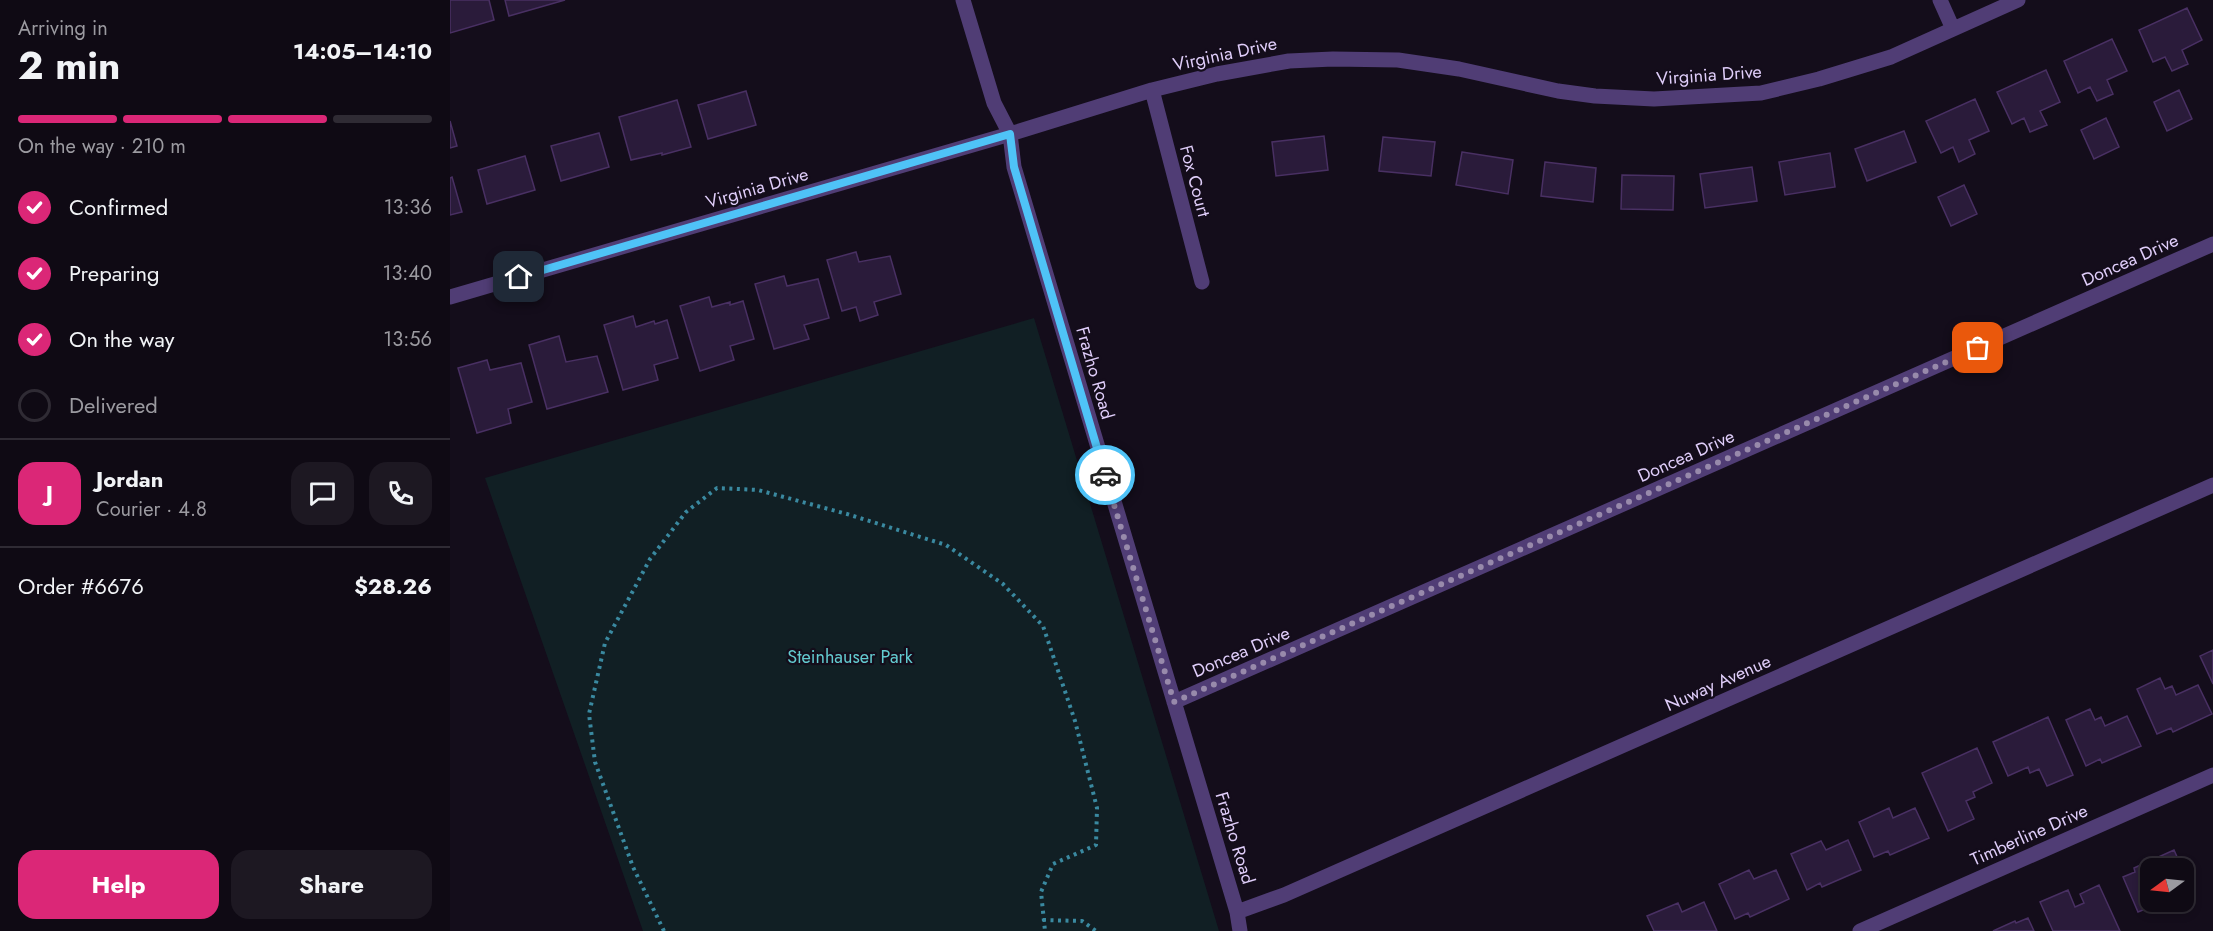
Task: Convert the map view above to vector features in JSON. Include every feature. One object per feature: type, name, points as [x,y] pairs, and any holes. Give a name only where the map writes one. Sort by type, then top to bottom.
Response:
[{"type":"street","name":"Frazho Road","points":[[963,0],[994,103],[1010,134],[1014,167],[1237,912],[1240,931]]},
{"type":"street","points":[[1940,0],[1953,29]]},
{"type":"street","name":"Virginia Drive","points":[[450,297],[1010,134],[1152,90],[1217,74],[1289,61],[1398,60],[1459,69],[1558,91],[1595,96],[1654,99],[1761,93],[1819,79],[1891,57],[2018,0]]},
{"type":"street","name":"Fox Court","points":[[1152,90],[1202,282]]},
{"type":"street","name":"Doncea Drive","points":[[1174,702],[2213,244]]},
{"type":"street","name":"Nuway Avenue","points":[[1237,912],[1284,895],[2213,485]]},
{"type":"street","name":"Timberline Drive","points":[[1860,931],[2213,776]]},
{"type":"path","points":[[664,931],[633,867],[595,762],[589,714],[605,643],[650,559],[686,512],[717,488],[758,490],[847,514],[946,545],[1003,584],[1043,626],[1076,721],[1097,808],[1096,845],[1053,864],[1041,892],[1045,931]]},
{"type":"path","points":[[1043,920],[1082,921],[1096,931]]},
{"type":"green space","name":"Steinhauser Park","points":[[1034,318],[1219,931],[643,931],[485,478]]},
{"type":"building","points":[[450,0],[489,0],[494,20],[450,33]]},
{"type":"building","points":[[505,0],[565,0],[509,16]]},
{"type":"building","points":[[2187,8],[2202,40],[2182,50],[2188,64],[2172,71],[2165,57],[2153,62],[2139,30]]},
{"type":"building","points":[[2112,39],[2127,71],[2107,80],[2113,94],[2097,101],[2090,87],[2078,93],[2064,61]]},
{"type":"building","points":[[2046,70],[2060,102],[2040,111],[2047,125],[2030,132],[2024,118],[2012,124],[1997,92]]},
{"type":"building","points":[[2179,90],[2192,119],[2167,131],[2154,102]]},
{"type":"building","points":[[746,91],[756,125],[708,139],[698,105]]},
{"type":"building","points":[[1975,99],[1989,131],[1969,140],[1975,154],[1959,162],[1953,147],[1941,153],[1926,121]]},
{"type":"building","points":[[677,100],[691,147],[631,160],[619,117]]},
{"type":"building","points":[[2106,118],[2119,147],[2094,159],[2081,130]]},
{"type":"building","points":[[450,121],[457,146],[450,148]]},
{"type":"building","points":[[1904,131],[1916,162],[1867,181],[1855,149]]},
{"type":"building","points":[[599,133],[609,167],[561,181],[551,146]]},
{"type":"building","points":[[1324,136],[1328,170],[1276,176],[1272,142]]},
{"type":"building","points":[[1383,137],[1435,142],[1431,176],[1379,171]]},
{"type":"building","points":[[1462,152],[1513,160],[1508,194],[1456,185]]},
{"type":"building","points":[[1830,153],[1835,187],[1785,195],[1779,162]]},
{"type":"building","points":[[525,156],[535,190],[487,204],[478,170]]},
{"type":"building","points":[[1545,162],[1596,168],[1593,202],[1541,196]]},
{"type":"building","points":[[1752,167],[1757,201],[1705,208],[1700,174]]},
{"type":"building","points":[[1622,175],[1674,176],[1673,210],[1621,209]]},
{"type":"building","points":[[452,177],[462,212],[450,215],[450,178]]},
{"type":"building","points":[[1964,185],[1977,214],[1951,226],[1938,197]]},
{"type":"building","points":[[856,252],[859,262],[890,256],[901,294],[874,302],[878,315],[860,321],[856,307],[842,311],[827,260]]},
{"type":"building","points":[[784,276],[787,286],[818,279],[829,318],[804,325],[809,339],[774,349],[755,284]]},
{"type":"building","points":[[709,297],[712,307],[743,301],[754,339],[730,346],[734,360],[700,371],[680,306]]},
{"type":"building","points":[[633,316],[636,327],[654,321],[655,324],[667,320],[678,358],[654,365],[658,380],[623,390],[604,325]]},
{"type":"building","points":[[559,336],[566,362],[597,356],[608,392],[547,409],[529,345]]},
{"type":"building","points":[[487,360],[490,370],[521,363],[532,402],[508,409],[511,423],[477,433],[458,368]]},
{"type":"building","points":[[2213,650],[2213,684],[2200,656]]},
{"type":"building","points":[[2160,678],[2165,689],[2172,686],[2176,695],[2198,685],[2212,714],[2173,732],[2171,728],[2157,734],[2137,689]]},
{"type":"building","points":[[2090,709],[2095,720],[2101,717],[2105,726],[2127,716],[2141,746],[2102,763],[2100,759],[2086,766],[2066,720]]},
{"type":"building","points":[[2048,717],[2073,775],[2047,786],[2039,769],[2030,773],[2028,767],[2008,776],[1993,742]]},
{"type":"building","points":[[1977,748],[1992,783],[1973,792],[1975,797],[1966,801],[1974,819],[1948,831],[1922,773]]},
{"type":"building","points":[[1889,808],[1893,818],[1915,808],[1929,838],[1890,855],[1888,851],[1874,857],[1859,822]]},
{"type":"building","points":[[1848,840],[1861,870],[1822,887],[1820,883],[1807,890],[1791,854],[1821,841],[1826,850]]},
{"type":"building","points":[[2174,850],[2178,858],[2156,858]]},
{"type":"building","points":[[2140,865],[2140,911],[2138,912],[2123,877],[2135,872],[2134,868]]},
{"type":"building","points":[[1749,870],[1754,879],[1776,870],[1789,899],[1750,917],[1748,913],[1735,919],[1719,884]]},
{"type":"building","points":[[2099,885],[2120,931],[2053,931],[2040,902],[2068,890],[2075,907],[2084,903],[2080,894]]},
{"type":"building","points":[[1704,902],[1717,931],[1654,931],[1647,916],[1678,903],[1682,912]]},
{"type":"building","points":[[2028,918],[2034,931],[1993,931],[2015,921],[2016,923]]},
{"type":"way so far","points":[[1105,475],[1174,702],[1978,348]]},
{"type":"route","points":[[519,277],[1010,134],[1014,167],[1105,475]]}]
